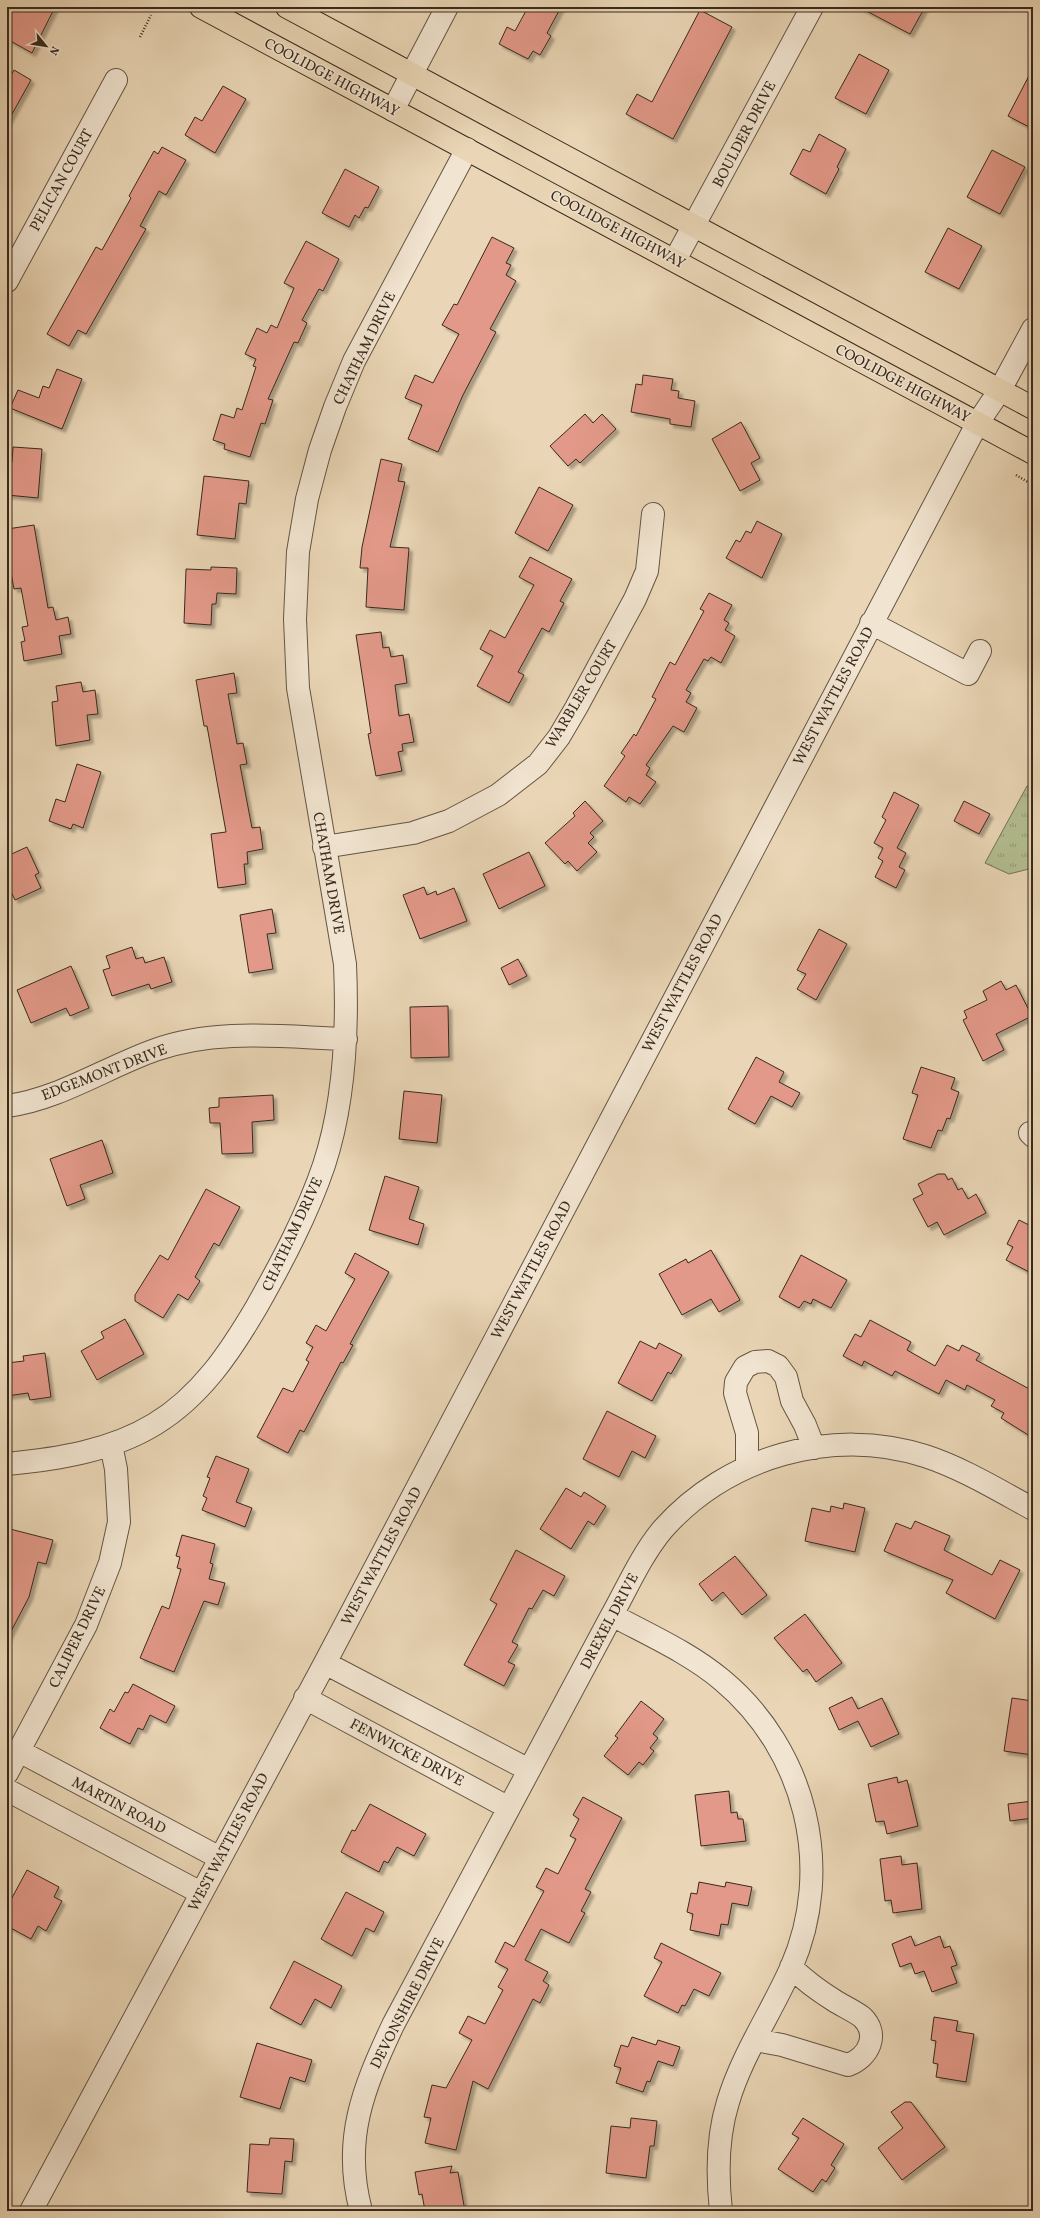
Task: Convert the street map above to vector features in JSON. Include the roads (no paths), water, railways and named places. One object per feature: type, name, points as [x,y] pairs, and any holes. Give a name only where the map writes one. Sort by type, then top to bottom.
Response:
[{"type":"main road","name":"COOLIDGE HIGHWAY","points":[[201,7],[1033,453]]},
{"type":"main road","points":[[287,7],[1033,408]]},
{"type":"street","points":[[393,110],[448,7]]},
{"type":"street","name":"BOULDER DRIVE","points":[[675,260],[812,7]]},
{"type":"street","name":"PELICAN COURT","points":[[7,281],[116,80]]},
{"type":"street","name":"CHATHAM DRIVE","points":[[7,1464],[90,1451],[111,1445],[155,1424],[193,1394],[218,1367],[235,1343],[268,1287],[309,1206],[324,1163],[336,1117],[344,1069],[347,1001],[345,964],[298,688],[295,651],[298,552],[307,499],[320,450],[354,361],[467,149]]},
{"type":"street","name":"WEST WATTLES ROAD","points":[[31,2211],[325,1662],[871,623],[978,424],[1000,390],[1033,329]]},
{"type":"street","name":"WARBLER COURT","points":[[324,847],[413,833],[449,822],[498,796],[538,764],[559,737],[635,599],[647,571],[653,514]]},
{"type":"street","points":[[871,623],[968,674],[980,652]]},
{"type":"street","name":"EDGEMONT DRIVE","points":[[7,1106],[50,1094],[156,1049],[205,1038],[243,1035],[346,1039]]},
{"type":"street","points":[[747,1466],[747,1433],[735,1393],[736,1382],[745,1367],[755,1362],[768,1361],[778,1366],[786,1377],[792,1401],[805,1425],[814,1448]]},
{"type":"street","name":"DREXEL DRIVE","points":[[509,1808],[646,1554],[663,1530],[684,1508],[712,1486],[747,1466],[788,1453],[840,1444],[870,1444],[898,1448],[949,1465],[1033,1509]]},
{"type":"street","name":"CALIPER DRIVE","points":[[7,1773],[86,1625],[110,1563],[118,1522],[116,1469],[111,1445]]},
{"type":"street","points":[[612,1615],[694,1660],[721,1679],[745,1701],[766,1728],[788,1762],[805,1811],[812,1849],[810,1904],[805,1930],[791,1967],[728,2102],[722,2127],[718,2156],[722,2211]]},
{"type":"street","points":[[325,1662],[529,1770]]},
{"type":"street","name":"FENWICKE DRIVE","points":[[305,1698],[509,1808]]},
{"type":"street","name":"MARTIN ROAD","points":[[19,1751],[220,1858]]},
{"type":"street","points":[[7,1790],[201,1893]]},
{"type":"street","name":"DEVONSHIRE DRIVE","points":[[361,2211],[356,2193],[354,2161],[355,2128],[371,2072],[397,2018],[509,1808]]},
{"type":"street","points":[[756,2040],[782,2045],[848,2064],[857,2062],[866,2054],[871,2044],[871,2033],[861,2017],[812,1987],[791,1967]]}]
